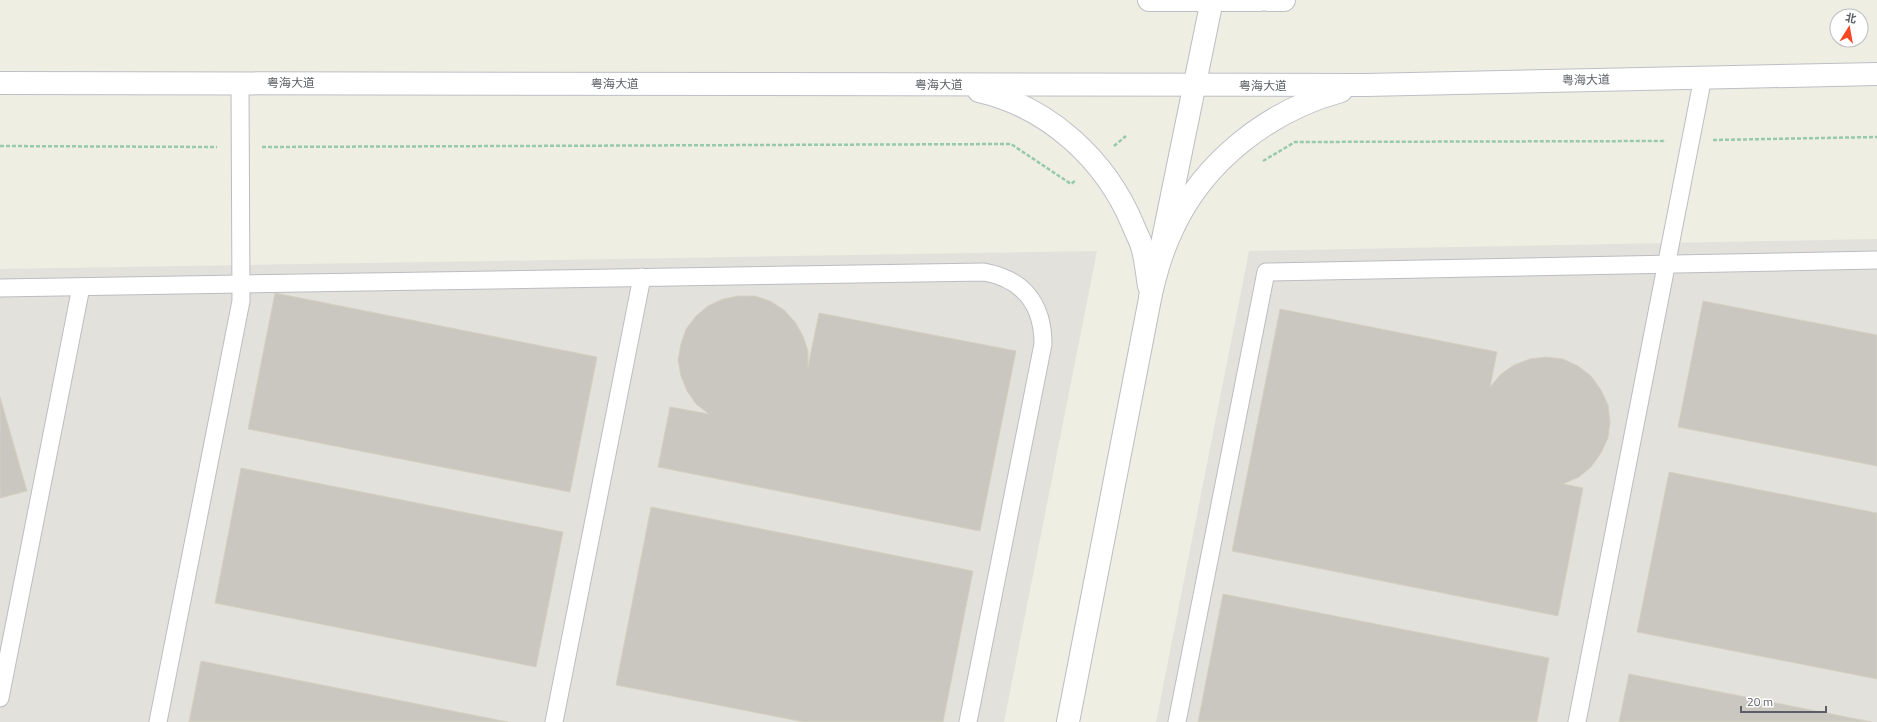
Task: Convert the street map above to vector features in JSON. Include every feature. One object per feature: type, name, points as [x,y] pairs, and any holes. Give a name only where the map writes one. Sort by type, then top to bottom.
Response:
[{"type":"main road","points":[[1149,0],[1260,0]]},
{"type":"main road","points":[[1068,722],[1150,297],[1212,0]]},
{"type":"main road","points":[[1268,0],[1284,0]]},
{"type":"main road","name":"粤海大道","points":[[0,83],[1195,86],[1365,85],[1877,74]]},
{"type":"main road","points":[[951,85],[993,94],[1031,111],[1066,134],[1096,162],[1124,203],[1143,249],[1150,297]]},
{"type":"main road","points":[[1150,297],[1159,261],[1173,227],[1192,194],[1216,165],[1244,140],[1281,114],[1322,96],[1365,85]]},
{"type":"lane","points":[[1578,722],[1704,77]]},
{"type":"lane","points":[[158,722],[241,301],[240,83]]},
{"type":"lane","points":[[1177,722],[1266,272],[1877,260]]},
{"type":"lane","points":[[0,288],[984,272],[999,275],[1012,281],[1024,290],[1033,302],[1043,329],[1042,344],[968,722]]},
{"type":"lane","points":[[554,722],[642,277]]},
{"type":"lane","points":[[0,698],[81,286]]},
{"type":"path","points":[[1262,161],[1295,142],[1691,141],[1877,137]]},
{"type":"path","points":[[0,146],[241,147],[1011,144],[1071,184]]},
{"type":"shaded area","points":[[1877,239],[1877,722],[1156,722],[1249,251]]},
{"type":"shaded area","points":[[1097,251],[1004,722],[0,722],[0,269]]},
{"type":"building","points":[[275,293],[597,357],[570,492],[248,429]]},
{"type":"building","points":[[738,296],[755,296],[770,301],[784,310],[795,322],[803,336],[808,351],[808,367],[819,313],[1016,351],[980,531],[658,467],[670,407],[709,414],[696,404],[687,391],[681,376],[678,360],[686,329],[696,316],[708,306],[723,299]]},
{"type":"building","points":[[1703,301],[1877,335],[1877,466],[1678,427]]},
{"type":"building","points":[[1280,309],[1497,352],[1490,387],[1501,374],[1514,365],[1530,359],[1546,357],[1563,359],[1578,366],[1591,376],[1601,390],[1608,405],[1610,422],[1608,438],[1601,453],[1591,467],[1579,477],[1563,484],[1583,488],[1558,616],[1232,551]]},
{"type":"building","points":[[0,397],[27,491],[0,498]]},
{"type":"building","points":[[241,468],[563,532],[536,667],[215,603]]},
{"type":"building","points":[[1669,472],[1877,513],[1877,679],[1637,632]]},
{"type":"building","points":[[651,507],[973,571],[943,722],[804,722],[616,685]]},
{"type":"building","points":[[1223,594],[1549,658],[1537,722],[1198,722]]},
{"type":"building","points":[[201,661],[508,722],[189,722]]},
{"type":"building","points":[[1629,674],[1872,722],[1619,722]]}]
